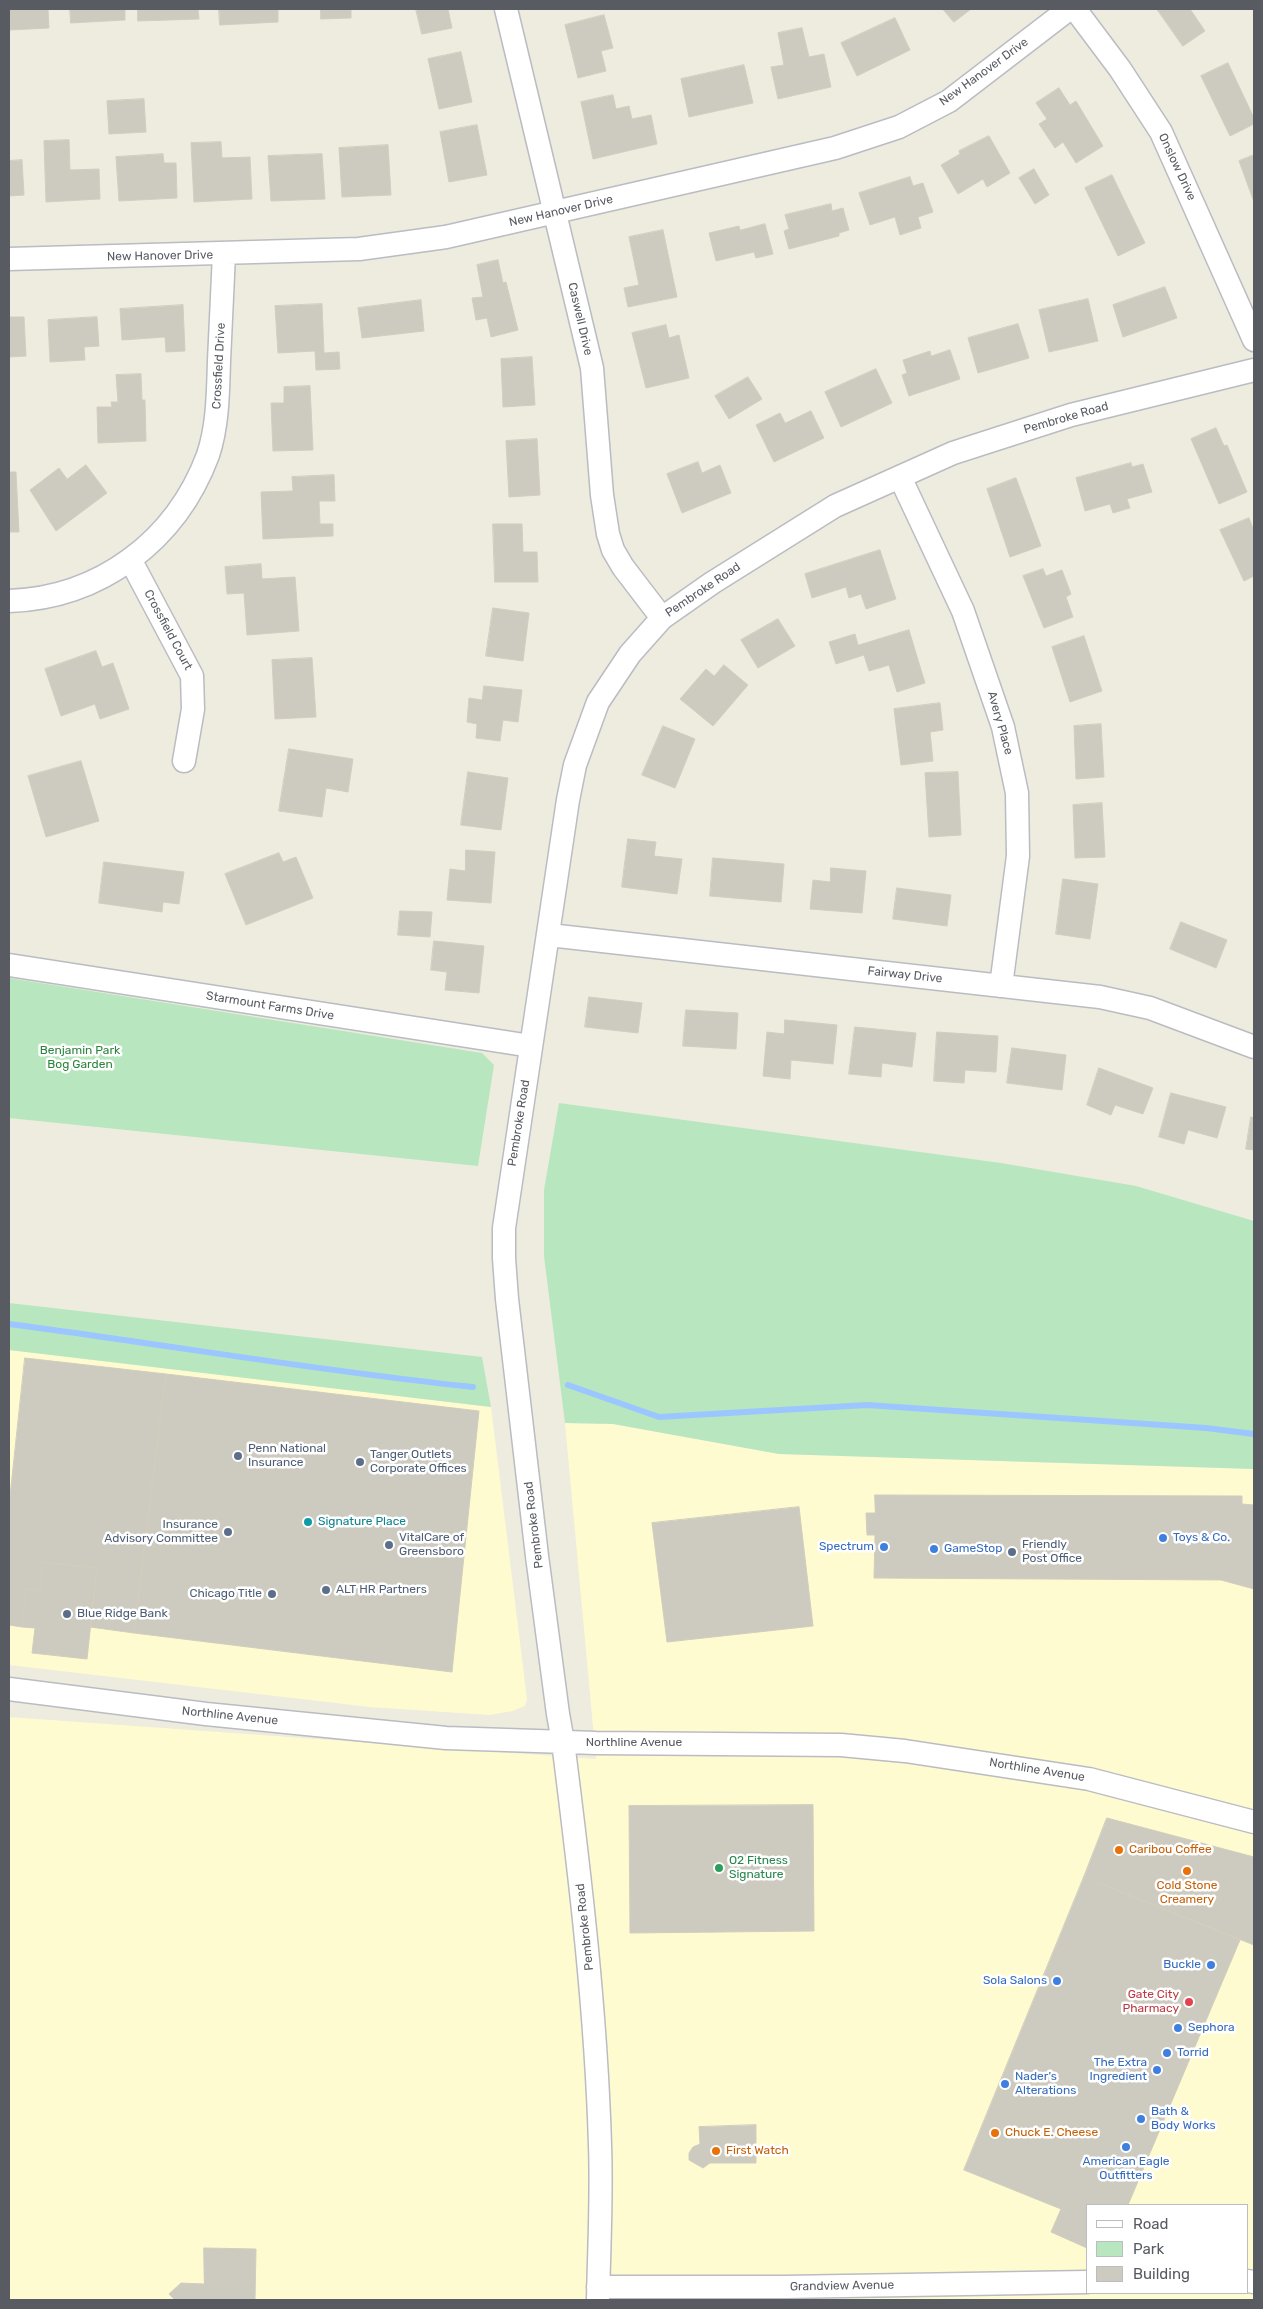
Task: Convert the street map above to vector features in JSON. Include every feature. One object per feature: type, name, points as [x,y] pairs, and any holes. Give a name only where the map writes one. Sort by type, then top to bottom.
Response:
[{"type":"street","name":"Caswell Drive","points":[[506,9],[592,368],[602,495],[612,550],[622,567],[662,618]]},
{"type":"street","name":"New Hanover Drive","points":[[9,259],[360,249],[446,237],[835,148],[900,127],[949,101],[1069,9]]},
{"type":"street","name":"Onslow Drive","points":[[1075,9],[1120,69],[1162,132],[1254,340]]},
{"type":"street","name":"Crossfield Drive","points":[[9,600],[34,600],[65,593],[131,561],[159,534],[188,495],[208,454],[217,412],[224,254]]},
{"type":"street","name":"Pembroke Road","points":[[598,2293],[601,2211],[600,2145],[590,1969],[563,1742],[538,1556],[504,1258],[507,1204],[568,800],[575,765],[586,729],[598,702],[630,654],[662,618],[727,573],[835,506],[954,453],[1071,415],[1254,370]]},
{"type":"street","name":"Avery Place","points":[[900,477],[963,611],[1003,727],[1017,793],[1018,856],[1001,986]]},
{"type":"street","name":"Crossfield Court","points":[[131,561],[192,676],[193,709],[184,761]]},
{"type":"street","name":"Fairway Drive","points":[[549,934],[1100,997],[1150,1008],[1254,1047]]},
{"type":"street","name":"Starmount Farms Drive","points":[[9,965],[531,1046]]},
{"type":"street","name":"Northline Avenue","points":[[9,1689],[206,1714],[426,1736],[563,1742],[841,1746],[905,1751],[1094,1780],[1254,1822]]},
{"type":"street","name":"Grandview Avenue","points":[[598,2293],[1086,2282]]},
{"type":"shaded area","points":[[9,1350],[491,1407],[527,1699],[525,1706],[512,1711],[490,1715],[370,1707],[9,1665]]},
{"type":"shaded area","points":[[565,1423],[613,1424],[779,1454],[1254,1469],[1254,2300],[9,2300],[9,1717],[596,1759]]},
{"type":"green space","name":"Benjamin Park Bog Garden","points":[[9,978],[482,1053],[494,1065],[478,1166],[9,1118]]},
{"type":"green space","points":[[559,1103],[1001,1163],[1136,1186],[1254,1221],[1254,1469],[779,1454],[613,1424],[565,1423],[544,1256],[544,1190]]},
{"type":"green space","points":[[9,1303],[482,1357],[491,1407],[9,1350]]},
{"type":"building","points":[[9,9],[48,9],[49,28],[9,30]]},
{"type":"building","points":[[70,9],[125,9],[125,20],[71,23]]},
{"type":"building","points":[[138,9],[198,9],[199,19],[138,21]]},
{"type":"building","points":[[219,9],[278,9],[278,22],[220,25]]},
{"type":"building","points":[[321,9],[351,9],[351,18],[321,19]]},
{"type":"building","points":[[416,9],[448,9],[452,28],[422,34]]},
{"type":"building","points":[[943,9],[971,9],[954,22]]},
{"type":"building","points":[[1157,9],[1190,9],[1205,31],[1183,46]]},
{"type":"building","points":[[604,15],[613,48],[601,51],[606,71],[578,78],[565,25]]},
{"type":"building","points":[[895,18],[910,50],[857,76],[841,43]]},
{"type":"building","points":[[802,28],[809,57],[824,54],[831,87],[778,99],[771,67],[784,65],[778,33]]},
{"type":"building","points":[[461,52],[472,102],[439,109],[428,59]]},
{"type":"building","points":[[1228,63],[1254,118],[1254,124],[1230,136],[1201,76]]},
{"type":"building","points":[[744,65],[753,103],[689,117],[681,79]]},
{"type":"building","points":[[1059,88],[1070,105],[1076,101],[1103,146],[1076,163],[1063,142],[1055,148],[1039,124],[1047,119],[1036,103]]},
{"type":"building","points":[[613,95],[616,109],[629,106],[632,119],[651,115],[657,144],[593,159],[581,102]]},
{"type":"building","points":[[144,99],[146,132],[109,134],[107,101]]},
{"type":"building","points":[[477,125],[487,175],[449,182],[440,132]]},
{"type":"building","points":[[989,136],[1010,173],[987,187],[983,179],[958,194],[941,165],[960,154],[959,151]]},
{"type":"building","points":[[69,140],[70,170],[99,169],[100,199],[46,202],[44,141]]},
{"type":"building","points":[[221,142],[222,158],[250,157],[252,199],[194,202],[191,143]]},
{"type":"building","points":[[388,145],[391,195],[342,197],[339,148]]},
{"type":"building","points":[[163,154],[164,163],[176,163],[177,198],[119,201],[116,157]]},
{"type":"building","points":[[322,154],[325,199],[271,201],[268,156]]},
{"type":"building","points":[[1254,155],[1254,202],[1239,161]]},
{"type":"building","points":[[22,160],[24,195],[9,196],[9,161]]},
{"type":"building","points":[[1034,169],[1049,195],[1035,204],[1019,178]]},
{"type":"building","points":[[1112,175],[1145,243],[1118,256],[1085,188]]},
{"type":"building","points":[[910,177],[913,186],[923,183],[933,212],[918,217],[921,228],[900,235],[895,217],[870,225],[859,193]]},
{"type":"building","points":[[831,204],[832,211],[843,208],[849,230],[839,233],[839,236],[789,249],[784,231],[789,229],[785,215]]},
{"type":"building","points":[[765,224],[773,254],[756,258],[754,252],[716,261],[709,233],[739,226],[740,230]]},
{"type":"building","points":[[663,230],[677,297],[628,307],[624,288],[639,285],[629,237]]},
{"type":"building","points":[[498,260],[503,283],[506,282],[518,330],[491,337],[487,318],[476,320],[472,298],[483,297],[477,265]]},
{"type":"building","points":[[1165,287],[1177,318],[1123,337],[1113,305]]},
{"type":"building","points":[[1088,299],[1098,341],[1049,352],[1039,310]]},
{"type":"building","points":[[421,300],[424,331],[362,338],[358,308]]},
{"type":"building","points":[[322,304],[324,353],[339,352],[340,369],[316,370],[315,351],[278,353],[275,306]]},
{"type":"building","points":[[183,305],[185,351],[166,352],[165,337],[122,340],[120,309]]},
{"type":"building","points":[[9,317],[24,317],[26,356],[9,357]]},
{"type":"building","points":[[97,317],[99,346],[84,347],[85,360],[50,362],[48,320]]},
{"type":"building","points":[[1018,324],[1029,358],[978,373],[968,338]]},
{"type":"building","points":[[666,325],[669,338],[679,335],[689,378],[646,388],[632,333]]},
{"type":"building","points":[[950,350],[960,379],[909,396],[902,375],[907,373],[903,360],[930,351],[931,356]]},
{"type":"building","points":[[532,357],[535,405],[503,407],[501,359]]},
{"type":"building","points":[[876,369],[892,403],[841,427],[825,392]]},
{"type":"building","points":[[141,374],[142,400],[145,400],[146,441],[98,443],[97,407],[112,407],[111,402],[118,402],[116,375]]},
{"type":"building","points":[[748,377],[762,399],[729,419],[715,396]]},
{"type":"building","points":[[310,386],[313,450],[273,451],[271,403],[284,403],[284,387]]},
{"type":"building","points":[[811,411],[824,438],[774,462],[756,425],[780,413],[785,423]]},
{"type":"building","points":[[1216,428],[1224,446],[1227,445],[1247,492],[1219,504],[1191,439]]},
{"type":"building","points":[[537,439],[540,495],[509,497],[506,441]]},
{"type":"building","points":[[698,462],[702,473],[720,465],[731,493],[682,513],[667,474]]},
{"type":"building","points":[[1131,463],[1132,467],[1143,464],[1152,492],[1127,499],[1130,508],[1113,513],[1110,504],[1085,511],[1076,478]]},
{"type":"building","points":[[86,465],[107,493],[56,531],[30,490],[59,468],[67,479]]},
{"type":"building","points":[[9,472],[16,472],[19,532],[9,532]]},
{"type":"building","points":[[334,475],[335,501],[319,501],[320,524],[333,524],[333,536],[263,539],[261,492],[293,491],[292,477]]},
{"type":"building","points":[[1016,478],[1041,546],[1010,557],[987,489]]},
{"type":"building","points":[[1249,518],[1254,531],[1254,576],[1244,581],[1220,530]]},
{"type":"building","points":[[493,524],[522,524],[523,552],[537,552],[538,582],[495,582]]},
{"type":"building","points":[[880,550],[896,599],[866,609],[861,594],[849,598],[846,587],[812,598],[805,574]]},
{"type":"building","points":[[261,564],[262,579],[295,577],[299,631],[247,635],[244,593],[227,594],[225,567]]},
{"type":"building","points":[[1043,569],[1046,576],[1062,570],[1071,594],[1066,597],[1073,617],[1044,628],[1023,576]]},
{"type":"building","points":[[493,608],[529,613],[523,661],[486,656]]},
{"type":"building","points":[[778,619],[795,646],[758,668],[741,640]]},
{"type":"building","points":[[909,630],[925,683],[897,692],[889,665],[869,671],[864,655],[836,664],[829,642],[855,634],[858,645]]},
{"type":"building","points":[[1084,636],[1102,691],[1070,702],[1052,647]]},
{"type":"building","points":[[96,651],[102,667],[113,663],[129,709],[100,719],[95,704],[61,716],[45,669]]},
{"type":"building","points":[[312,658],[316,717],[275,719],[272,660]]},
{"type":"building","points":[[724,665],[748,685],[713,726],[680,699],[706,669],[714,676]]},
{"type":"building","points":[[484,686],[522,690],[518,722],[503,720],[500,741],[476,738],[477,724],[467,722],[469,698],[482,700]]},
{"type":"building","points":[[940,703],[943,730],[930,732],[933,761],[901,765],[894,709]]},
{"type":"building","points":[[1101,724],[1104,777],[1076,779],[1074,726]]},
{"type":"building","points":[[663,726],[695,739],[675,788],[642,775]]},
{"type":"building","points":[[289,749],[353,759],[348,792],[326,788],[322,817],[279,811]]},
{"type":"building","points":[[81,761],[99,821],[46,837],[28,776]]},
{"type":"building","points":[[468,772],[508,778],[501,830],[461,825]]},
{"type":"building","points":[[958,772],[961,835],[929,837],[925,773]]},
{"type":"building","points":[[1102,803],[1105,857],[1075,858],[1073,805]]},
{"type":"building","points":[[628,839],[656,842],[654,856],[682,859],[677,894],[622,887]]},
{"type":"building","points":[[466,850],[495,852],[491,903],[447,900],[450,869],[465,871]]},
{"type":"building","points":[[279,853],[283,862],[296,857],[313,898],[246,925],[225,874]]},
{"type":"building","points":[[713,858],[784,864],[781,902],[710,896]]},
{"type":"building","points":[[104,862],[184,872],[179,904],[163,902],[162,912],[99,903]]},
{"type":"building","points":[[831,868],[866,871],[862,913],[810,909],[813,880],[830,882]]},
{"type":"building","points":[[1063,879],[1098,884],[1090,939],[1056,934]]},
{"type":"building","points":[[897,888],[951,895],[947,926],[893,919]]},
{"type":"building","points":[[400,911],[432,912],[430,937],[398,935]]},
{"type":"building","points":[[1181,922],[1227,940],[1216,968],[1170,949]]},
{"type":"building","points":[[434,941],[484,946],[479,993],[445,990],[447,972],[431,970]]},
{"type":"building","points":[[589,997],[642,1003],[638,1033],[585,1027]]},
{"type":"building","points":[[686,1010],[738,1013],[736,1049],[683,1046]]},
{"type":"building","points":[[785,1020],[837,1025],[833,1064],[791,1060],[790,1079],[763,1076],[767,1032],[784,1034]]},
{"type":"building","points":[[855,1027],[916,1033],[912,1067],[882,1063],[881,1077],[849,1074]]},
{"type":"building","points":[[937,1032],[998,1036],[996,1072],[965,1070],[964,1083],[934,1081]]},
{"type":"building","points":[[1012,1048],[1066,1055],[1062,1090],[1007,1083]]},
{"type":"building","points":[[1099,1068],[1153,1088],[1143,1114],[1115,1105],[1111,1115],[1087,1105]]},
{"type":"building","points":[[1171,1093],[1226,1107],[1217,1138],[1188,1130],[1184,1144],[1159,1137]]},
{"type":"building","points":[[1251,1117],[1254,1118],[1254,1150],[1246,1149]]},
{"type":"building","points":[[25,1358],[166,1374],[134,1633],[90,1627],[97,1568],[43,1562],[40,1591],[26,1589],[22,1627],[9,1625],[9,1506]]},
{"type":"building","name":"Signature Place","points":[[166,1374],[479,1411],[452,1672],[134,1633]]},
{"type":"building","points":[[875,1495],[1242,1496],[1242,1504],[1254,1505],[1254,1589],[1221,1580],[874,1578],[875,1535],[867,1535],[866,1513],[875,1513]]},
{"type":"building","points":[[799,1507],[813,1626],[667,1642],[652,1523]]},
{"type":"building","points":[[43,1562],[97,1568],[87,1659],[32,1653],[35,1628],[22,1627],[26,1589],[40,1591]]},
{"type":"building","points":[[813,1805],[814,1931],[630,1933],[629,1806]]},
{"type":"building","points":[[1107,1818],[1254,1857],[1254,1945],[1084,1877]]},
{"type":"building","points":[[1084,1877],[1240,1940],[1128,2204],[1086,2204],[1086,2248],[1051,2232],[1061,2209],[964,2170]]},
{"type":"building","points":[[756,2125],[756,2163],[710,2163],[703,2168],[689,2160],[689,2153],[693,2147],[700,2144],[699,2127]]},
{"type":"building","points":[[204,2248],[256,2249],[255,2300],[175,2300],[169,2294],[181,2283],[204,2284]]},
{"type":"waterway","points":[[9,1324],[415,1381],[473,1387]]},
{"type":"waterway","points":[[568,1385],[659,1417],[867,1405],[1206,1428],[1254,1434]]},
{"type":"place","name":"Penn National Insurance","points":[[238,1456]]},
{"type":"place","name":"Tanger Outlets Corporate Offices","points":[[360,1462]]},
{"type":"place","name":"Signature Place","points":[[308,1522]]},
{"type":"place","name":"Insurance Advisory Committee","points":[[228,1532]]},
{"type":"place","name":"Toys & Co.","points":[[1163,1538]]},
{"type":"place","name":"VitalCare of Greensboro","points":[[389,1545]]},
{"type":"place","name":"Spectrum","points":[[884,1547]]},
{"type":"place","name":"GameStop","points":[[934,1549]]},
{"type":"place","name":"Friendly Post Office","points":[[1012,1552]]},
{"type":"place","name":"ALT HR Partners","points":[[326,1590]]},
{"type":"place","name":"Chicago Title","points":[[272,1594]]},
{"type":"place","name":"Blue Ridge Bank","points":[[67,1614]]},
{"type":"place","name":"Caribou Coffee","points":[[1119,1850]]},
{"type":"place","name":"O2 Fitness Signature","points":[[719,1868]]},
{"type":"place","name":"Cold Stone Creamery","points":[[1187,1871]]},
{"type":"place","name":"Buckle","points":[[1211,1965]]},
{"type":"place","name":"Sola Salons","points":[[1057,1981]]},
{"type":"place","name":"Gate City Pharmacy","points":[[1189,2002]]},
{"type":"place","name":"Sephora","points":[[1178,2028]]},
{"type":"place","name":"Torrid","points":[[1167,2053]]},
{"type":"place","name":"The Extra Ingredient","points":[[1157,2070]]},
{"type":"place","name":"Nader's Alterations","points":[[1005,2084]]},
{"type":"place","name":"Bath & Body Works","points":[[1141,2119]]},
{"type":"place","name":"Chuck E. Cheese","points":[[995,2133]]},
{"type":"place","name":"American Eagle Outfitters","points":[[1126,2147]]},
{"type":"place","name":"First Watch","points":[[716,2151]]}]
